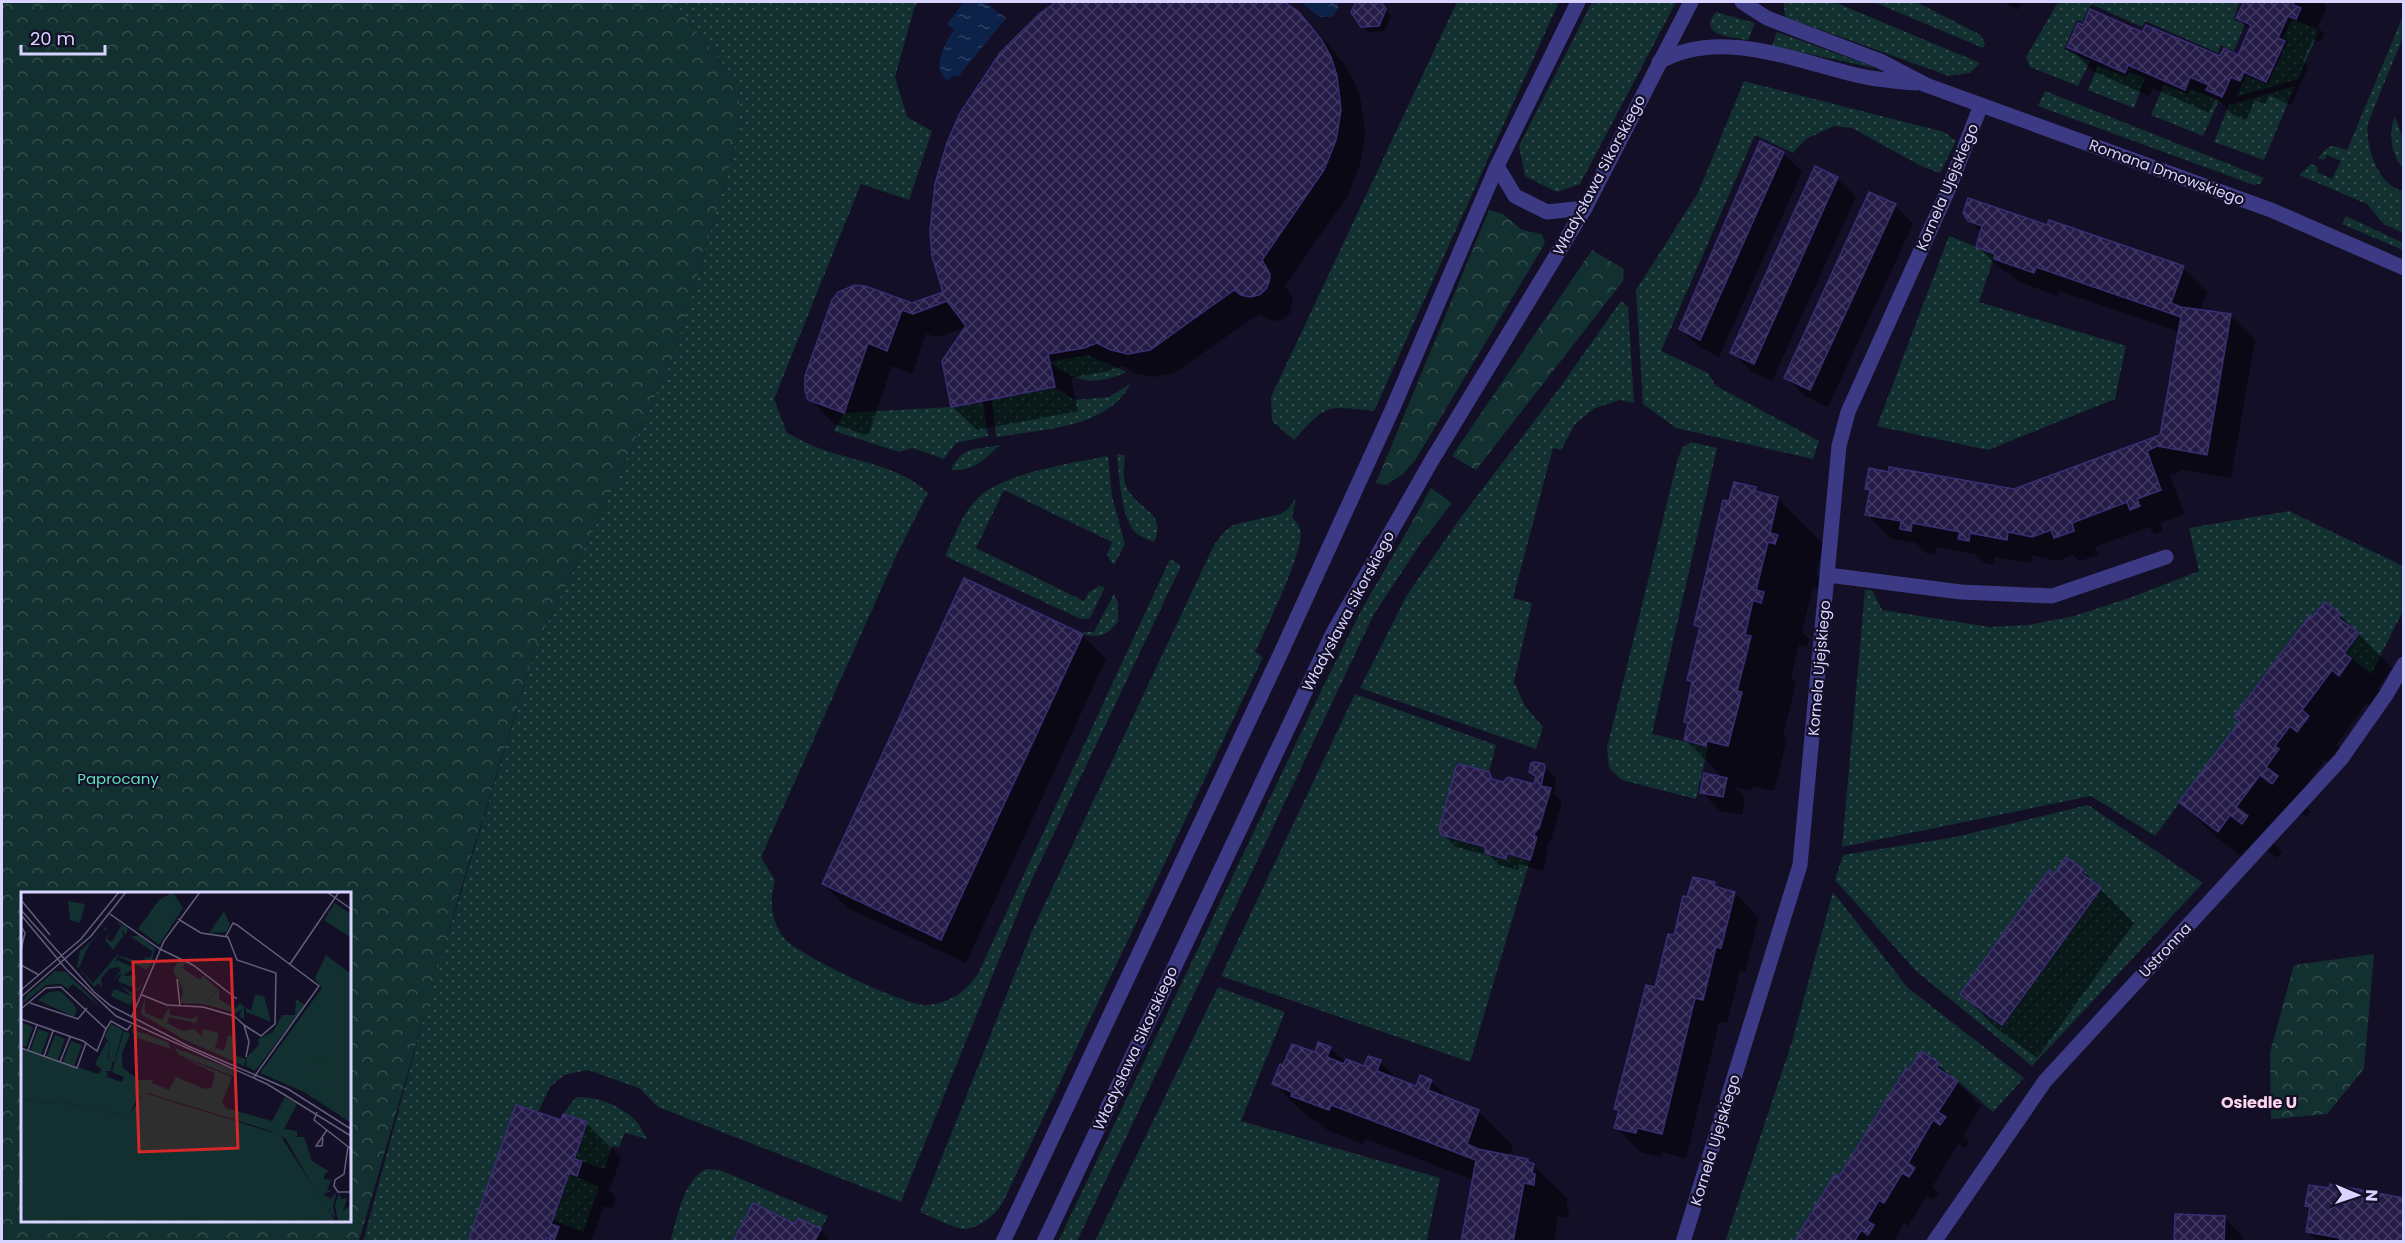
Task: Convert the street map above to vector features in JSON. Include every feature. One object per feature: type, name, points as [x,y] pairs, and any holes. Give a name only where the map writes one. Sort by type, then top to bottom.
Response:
[{"type":"street","points":[[1003,1242],[1279,657],[1392,410],[1497,165],[1578,2]]},
{"type":"street","name":"Władysława Sikorskiego","points":[[1044,1242],[1333,633],[1438,450],[1585,208],[1691,2]]},
{"type":"street","name":"Romana Dmowskiego","points":[[1742,2],[1767,18],[1880,61],[1926,85],[2271,210],[2403,268]]},
{"type":"street","name":"Romana Dmowskiego","points":[[1659,62],[1686,49],[1719,45],[1753,50],[1870,78],[1926,85]]},
{"type":"street","name":"Kornela Ujejskiego","points":[[1683,1242],[1800,865],[1839,446],[1848,412],[1949,188],[1982,105]]},
{"type":"street","points":[[1497,165],[1515,196],[1547,212],[1585,208]]},
{"type":"street","points":[[1828,575],[1961,592],[2052,596],[2166,556]]},
{"type":"street","name":"Ustronna","points":[[1934,1242],[2045,1081],[2341,759],[2386,695],[2403,664]]},
{"type":"green space","name":"Paprocany","points":[[2,2],[673,2],[740,85],[738,137],[675,353],[599,519],[537,644],[461,889],[359,1241],[2,1241]]},
{"type":"green space","points":[[673,2],[918,2],[895,77],[907,117],[932,131],[909,200],[861,184],[774,399],[787,433],[821,449],[892,471],[917,484],[928,493],[897,554],[761,857],[775,880],[772,910],[776,925],[784,938],[828,966],[874,988],[913,1003],[924,1005],[948,1000],[967,987],[978,974],[1170,559],[1179,564],[1180,568],[1027,890],[901,1202],[658,1107],[639,1088],[588,1070],[564,1075],[550,1087],[538,1112],[516,1105],[468,1241],[363,1242],[431,990],[537,644],[599,519],[675,353],[738,137],[740,85]]},
{"type":"green space","points":[[1457,2],[1559,2],[1374,411],[1346,408],[1328,410],[1314,419],[1294,440],[1272,421],[1271,397]]},
{"type":"green space","points":[[1592,2],[1676,2],[1580,184],[1557,192],[1525,176],[1519,146]]},
{"type":"green space","points":[[1784,2],[1834,2],[1980,63],[1970,73],[1949,76],[1785,17]]},
{"type":"green space","points":[[1874,2],[1916,2],[1981,35],[1985,44],[1983,48]]},
{"type":"green space","points":[[2058,2],[2240,2],[2233,19],[2245,24],[2234,51],[2221,45],[2218,53],[2145,21],[2142,27],[2091,4],[2082,22],[2077,20],[2064,49],[2090,61],[2078,86],[2030,67],[2026,57]]},
{"type":"green space","points":[[1716,12],[1755,23],[1748,40],[1713,31],[1710,26]]},
{"type":"green space","points":[[2403,16],[2403,37],[2368,123],[2368,132],[2371,153],[2380,173],[2394,188],[2403,191],[2403,233],[2384,224],[2367,204],[2299,175],[2311,164],[2318,167],[2317,172],[2332,179],[2341,161],[2327,155],[2324,160],[2318,158],[2330,146],[2346,150],[2348,148]]},
{"type":"green space","points":[[2292,19],[2319,30],[2298,79],[2236,97],[2246,76],[2268,84],[2288,40],[2283,38]]},
{"type":"green space","points":[[1777,32],[1879,69],[1772,46]]},
{"type":"green space","points":[[2098,66],[2127,77],[2129,72],[2145,78],[2134,108],[2088,90]]},
{"type":"green space","points":[[1744,81],[1944,132],[1956,141],[1940,173],[1921,166],[1852,128],[1834,126],[1806,139],[1793,153],[1755,135],[1661,351],[1708,373],[1716,386],[1819,441],[1813,459],[1676,428],[1643,404],[1636,290],[1698,193]]},
{"type":"green space","points":[[2164,85],[2188,94],[2190,89],[2219,100],[2203,136],[2151,115]]},
{"type":"green space","points":[[2295,86],[2264,160],[2214,142],[2229,105]]},
{"type":"green space","points":[[2045,91],[2264,178],[2260,184],[2254,185],[2038,106]]},
{"type":"green space","points":[[2395,117],[2403,139],[2403,168],[2393,150],[2392,129]]},
{"type":"green space","points":[[1489,210],[1503,214],[1522,230],[1542,234],[1545,243],[1416,459],[1403,474],[1386,485],[1376,483]]},
{"type":"green space","points":[[2346,216],[2403,243],[2403,250],[2342,224]]},
{"type":"green space","points":[[1949,236],[1995,254],[1979,302],[2126,346],[2115,399],[1988,450],[1877,426]]},
{"type":"green space","points":[[1592,250],[1624,269],[1623,281],[1476,470],[1452,456]]},
{"type":"green space","points":[[1621,301],[1628,307],[1634,403],[1620,400],[1595,408],[1575,424],[1561,450],[1553,448],[1513,598],[1532,603],[1514,682],[1525,706],[1543,727],[1536,749],[1360,688],[1407,595],[1461,517],[1558,390]]},
{"type":"green space","points":[[1088,355],[1127,372],[1095,381],[1086,380],[1077,378],[1049,362]]},
{"type":"green space","points":[[1131,383],[1107,410],[1090,418],[1053,429],[996,437],[992,399],[1055,387],[1074,400],[1109,397]]},
{"type":"green space","points":[[983,401],[988,436],[956,443],[944,459],[912,448],[899,452],[834,431],[844,413],[951,407]]},
{"type":"green space","points":[[1691,442],[1717,448],[1652,734],[1708,747],[1696,799],[1622,780],[1609,768],[1607,748],[1678,458],[1683,447]]},
{"type":"green space","points":[[1000,445],[984,460],[972,467],[951,470],[965,452]]},
{"type":"green space","points":[[1117,454],[1125,455],[1125,484],[1131,495],[1154,517],[1157,524],[1154,542],[1136,533],[1127,518]]},
{"type":"green space","points":[[1108,456],[1112,496],[1125,544],[1114,565],[1107,555],[1112,542],[1004,490],[976,548],[1084,601],[1089,592],[1099,586],[1105,587],[1090,618],[1081,619],[945,556],[967,512],[988,490],[1003,482],[1039,470]]},
{"type":"green space","points":[[1431,488],[1452,503],[1421,543],[1406,533]]},
{"type":"green space","points":[[1296,498],[1292,517],[1299,527],[1300,539],[1297,554],[1284,590],[1255,652],[1263,657],[1003,1202],[987,1220],[965,1229],[949,1225],[920,1212],[1032,931],[1214,545],[1233,525],[1281,514]]},
{"type":"green space","points":[[2289,511],[2403,566],[2403,611],[2371,674],[2344,653],[2359,633],[2338,618],[2341,614],[2325,602],[2313,617],[2309,615],[2234,716],[2240,721],[2155,836],[2091,796],[1842,847],[1865,590],[1872,590],[1882,610],[1990,627],[2028,625],[2074,616],[2199,571],[2189,528]]},
{"type":"green space","points":[[1406,533],[1421,543],[1374,614],[1077,1241],[1058,1242],[1323,687],[1363,607]]},
{"type":"green space","points":[[1114,594],[1118,603],[1118,622],[1103,635],[1083,634],[1094,632]]},
{"type":"green space","points":[[1355,694],[1496,745],[1489,772],[1460,764],[1456,767],[1439,830],[1442,835],[1486,847],[1485,853],[1506,859],[1507,853],[1530,860],[1470,1062],[1221,976]]},
{"type":"green space","points":[[2088,805],[2203,883],[2032,1066],[1916,971],[1835,880],[1843,855],[1955,837]]},
{"type":"green space","points":[[1833,892],[1908,988],[2024,1078],[1993,1112],[1958,1081],[1936,1068],[1939,1062],[1920,1052],[1909,1070],[1905,1068],[1839,1177],[1835,1174],[1794,1241],[1725,1242],[1792,1042]]},
{"type":"green space","points":[[2374,954],[2364,1069],[2327,1114],[2271,1119],[2270,1052],[2294,965]]},
{"type":"green space","points":[[1218,987],[1285,1012],[1241,1121],[1440,1178],[1427,1240],[1420,1242],[1095,1241]]},
{"type":"green space","points":[[576,1097],[601,1100],[624,1111],[637,1122],[647,1139],[625,1133],[619,1147],[612,1146],[605,1169],[574,1159],[587,1122],[563,1114]]},
{"type":"green space","points":[[706,1169],[720,1170],[828,1216],[821,1229],[799,1218],[795,1224],[753,1203],[733,1241],[670,1242],[686,1191],[691,1182]]},
{"type":"green space","points":[[569,1174],[599,1187],[583,1232],[553,1220]]},
{"type":"water","points":[[964,2],[984,2],[1006,18],[958,77],[953,75],[948,81],[940,69],[941,55],[954,29],[947,24]]},
{"type":"water","points":[[1301,2],[1338,2],[1338,9],[1332,17],[1319,17]]},
{"type":"building","points":[[1056,2],[1284,2],[1298,11],[1321,39],[1331,57],[1337,76],[1341,110],[1336,140],[1324,170],[1262,260],[1270,274],[1266,289],[1259,295],[1250,297],[1234,290],[1150,350],[1128,354],[1111,350],[1097,343],[1084,348],[1048,354],[1055,387],[951,407],[942,361],[966,326],[947,301],[913,314],[902,310],[887,351],[868,343],[844,413],[808,400],[805,391],[805,376],[832,300],[838,292],[855,285],[865,286],[912,303],[943,292],[932,256],[930,231],[935,184],[947,143],[960,113],[1000,53],[1039,14]]},
{"type":"building","points":[[1356,2],[1381,2],[1386,9],[1379,26],[1361,27],[1351,12]]},
{"type":"building","points":[[2244,2],[2294,2],[2293,5],[2301,8],[2296,19],[2288,16],[2278,38],[2285,41],[2266,82],[2244,72],[2240,81],[2231,77],[2222,97],[2206,90],[2209,85],[2190,77],[2185,90],[2128,65],[2125,73],[2067,47],[2078,23],[2083,25],[2090,9],[2142,32],[2146,25],[2220,56],[2224,48],[2238,55],[2251,25],[2236,18]]},
{"type":"building","points":[[1760,141],[1784,152],[1700,340],[1679,329]]},
{"type":"building","points":[[1815,166],[1838,177],[1754,364],[1730,353]]},
{"type":"building","points":[[1869,192],[1896,204],[1810,390],[1784,378]]},
{"type":"building","points":[[1968,198],[2047,225],[2049,220],[2184,266],[2171,303],[2181,307],[2231,314],[2207,455],[2157,446],[2147,451],[2161,490],[2137,499],[2140,506],[2130,510],[2127,502],[2072,523],[2074,531],[2054,538],[2051,530],[2032,537],[2008,532],[2007,540],[1970,533],[1969,541],[1958,539],[1960,532],[1912,523],[1911,531],[1900,529],[1901,521],[1865,515],[1870,490],[1865,489],[1869,468],[1889,472],[1889,467],[2014,489],[2160,435],[2181,317],[2036,267],[2034,273],[1994,259],[1995,254],[1976,247],[1982,226],[1968,221],[1963,213]]},
{"type":"building","points":[[1734,482],[1756,487],[1755,491],[1778,497],[1770,533],[1778,535],[1775,544],[1768,542],[1756,590],[1764,592],[1761,603],[1753,600],[1745,635],[1751,636],[1737,691],[1742,692],[1728,746],[1707,741],[1706,746],[1684,740],[1688,723],[1684,722],[1692,682],[1687,680],[1700,627],[1694,625],[1723,500],[1729,501]]},
{"type":"building","points":[[964,578],[1083,634],[941,940],[822,884]]},
{"type":"building","points":[[2325,602],[2341,614],[2338,618],[2359,633],[2344,653],[2351,659],[2339,676],[2332,670],[2302,710],[2309,716],[2297,732],[2290,726],[2275,746],[2279,749],[2266,767],[2278,776],[2272,784],[2260,775],[2236,807],[2248,816],[2242,824],[2230,815],[2218,832],[2179,802],[2240,721],[2234,717],[2310,615],[2313,617]]},
{"type":"building","points":[[1531,763],[1544,764],[1545,767],[1541,786],[1551,788],[1539,828],[1535,832],[1534,836],[1537,837],[1530,860],[1507,853],[1506,859],[1485,853],[1486,847],[1442,835],[1439,830],[1456,767],[1460,764],[1489,772],[1492,779],[1503,782],[1508,777],[1534,784],[1536,776],[1529,772]]},
{"type":"building","points":[[1704,773],[1727,778],[1723,797],[1700,793]]},
{"type":"building","points":[[2066,857],[2083,869],[2081,873],[2101,888],[2002,1025],[1960,994],[2049,870],[2054,874]]},
{"type":"building","points":[[1693,877],[1715,882],[1714,886],[1735,892],[1721,948],[1716,947],[1703,1000],[1695,998],[1662,1134],[1637,1128],[1636,1133],[1614,1128],[1619,1110],[1614,1109],[1646,985],[1655,987],[1668,934],[1674,935],[1683,896],[1687,897]]},
{"type":"building","points":[[1318,1042],[1331,1047],[1327,1057],[1344,1064],[1346,1059],[1364,1066],[1368,1056],[1381,1060],[1377,1071],[1416,1086],[1420,1075],[1432,1080],[1428,1090],[1479,1110],[1467,1144],[1478,1149],[1528,1159],[1528,1162],[1534,1164],[1532,1173],[1535,1174],[1534,1185],[1524,1183],[1513,1242],[1461,1242],[1476,1160],[1331,1105],[1329,1110],[1291,1096],[1292,1092],[1272,1084],[1292,1044],[1315,1052]]},
{"type":"building","points":[[1921,1051],[1939,1063],[1936,1068],[1958,1081],[1938,1112],[1946,1117],[1940,1125],[1933,1120],[1908,1163],[1915,1168],[1909,1177],[1902,1173],[1884,1203],[1879,1200],[1867,1221],[1874,1225],[1868,1235],[1861,1230],[1854,1242],[1794,1242],[1835,1174],[1839,1177],[1906,1068],[1909,1070]]},
{"type":"building","points":[[516,1105],[561,1120],[563,1114],[587,1122],[574,1159],[582,1161],[577,1176],[569,1173],[551,1224],[559,1227],[554,1241],[546,1238],[545,1242],[468,1242]]},
{"type":"building","points":[[2330,1184],[2404,1198],[2404,1242],[2339,1242],[2340,1238],[2306,1232],[2310,1207],[2305,1206],[2309,1185],[2329,1188]]},
{"type":"building","points":[[753,1203],[795,1224],[798,1218],[821,1229],[814,1242],[733,1242]]},
{"type":"building","points":[[2175,1214],[2225,1216],[2224,1242],[2174,1242]]},
{"type":"district","name":"Osiedle U","points":[[2259,1102]]}]
